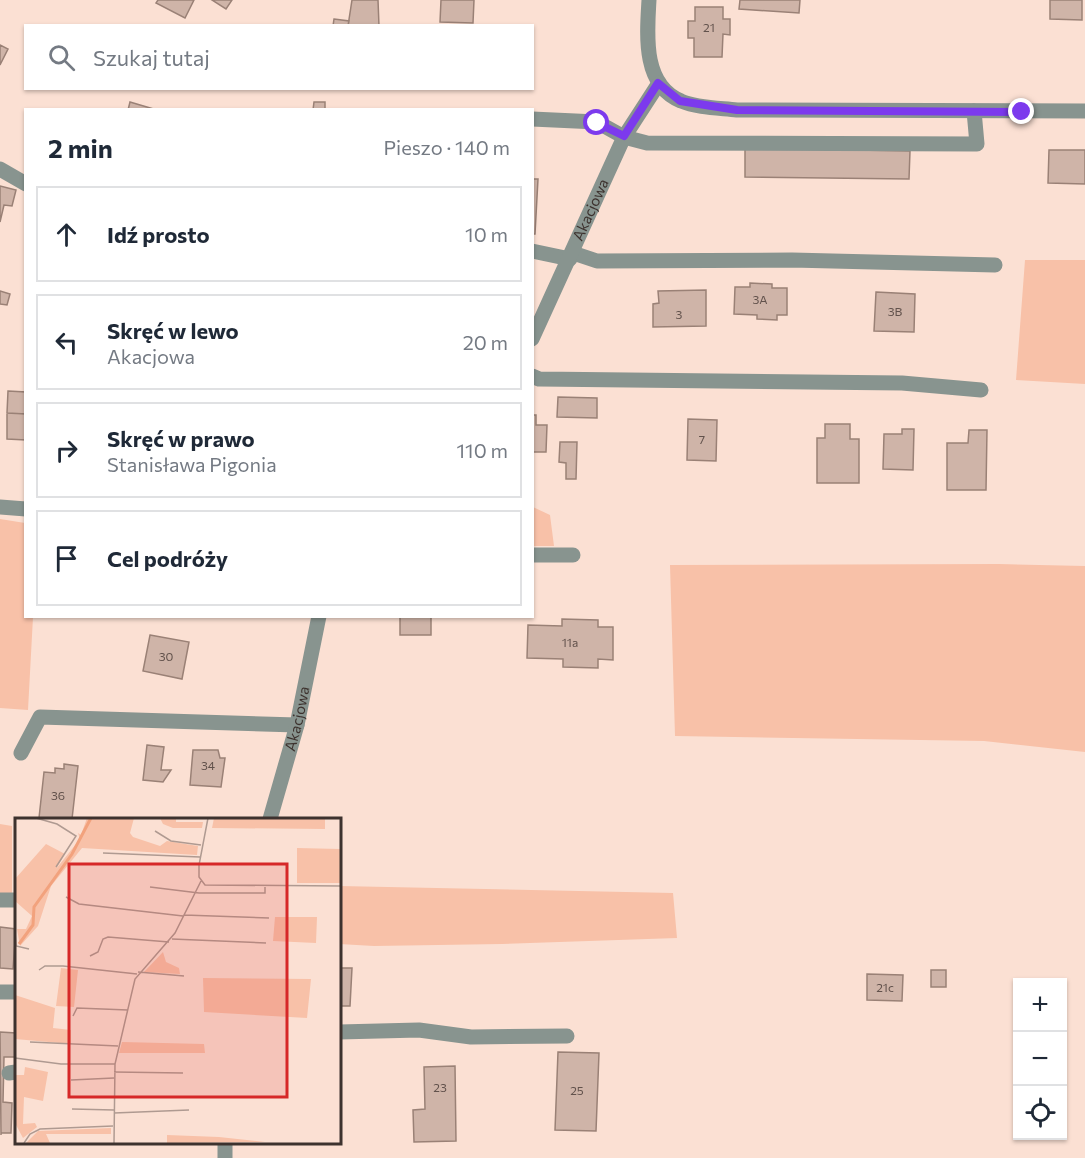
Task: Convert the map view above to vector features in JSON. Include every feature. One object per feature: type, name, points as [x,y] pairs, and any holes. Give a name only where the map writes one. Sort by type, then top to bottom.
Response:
[{"type":"street","points":[[649,0],[651,65],[658,83],[680,101],[737,110],[1085,111]]},
{"type":"street","name":"Akacjowa","points":[[534,335],[624,136],[658,83]]},
{"type":"street","points":[[534,119],[597,123],[624,136],[647,143],[977,144],[974,111]]},
{"type":"street","points":[[0,169],[24,183]]},
{"type":"street","points":[[534,251],[597,261],[792,260],[995,265]]},
{"type":"street","points":[[534,377],[539,379],[902,383],[981,390]]},
{"type":"street","points":[[0,507],[24,509]]},
{"type":"street","points":[[534,555],[573,555]]},
{"type":"street","name":"Akacjowa","points":[[270,818],[297,725],[319,618]]},
{"type":"street","points":[[21,753],[40,717],[297,725]]},
{"type":"street","points":[[0,992],[15,993]]},
{"type":"street","points":[[340,1032],[419,1030],[471,1037],[567,1036]]},
{"type":"shaded area","points":[[1025,260],[1085,260],[1085,384],[1016,380]]},
{"type":"shaded area","points":[[534,507],[550,515],[554,546],[534,546]]},
{"type":"shaded area","points":[[0,519],[24,523],[24,618],[33,618],[28,710],[0,708]]},
{"type":"shaded area","points":[[670,565],[1085,566],[1085,752],[984,741],[675,736]]},
{"type":"shaded area","points":[[0,824],[12,826],[12,895],[0,894]]},
{"type":"shaded area","points":[[340,886],[673,893],[677,938],[374,946],[340,944]]},
{"type":"building","points":[[158,0],[194,0],[185,18],[156,3]]},
{"type":"building","points":[[212,0],[232,0],[226,9]]},
{"type":"building","points":[[352,0],[378,0],[379,24],[348,24]]},
{"type":"building","points":[[441,0],[474,0],[473,23],[440,22]]},
{"type":"building","points":[[740,0],[800,0],[799,13],[739,9]]},
{"type":"building","points":[[1050,0],[1082,0],[1082,20],[1050,19]]},
{"type":"building","points":[[695,7],[723,7],[723,19],[730,19],[730,35],[723,34],[722,57],[694,57],[694,38],[688,38],[688,21],[695,21]]},
{"type":"building","points":[[334,19],[349,21],[348,24],[333,24]]},
{"type":"building","points":[[0,45],[8,49],[0,65]]},
{"type":"building","points":[[130,102],[150,108],[128,108]]},
{"type":"building","points":[[314,102],[325,102],[325,108],[313,108]]},
{"type":"building","points":[[745,148],[910,151],[909,179],[745,177]]},
{"type":"building","points":[[1049,150],[1085,150],[1085,184],[1048,183]]},
{"type":"building","points":[[534,179],[538,179],[535,234]]},
{"type":"building","points":[[0,186],[16,190],[12,206],[4,205],[0,222]]},
{"type":"building","points":[[750,283],[772,284],[772,288],[787,288],[787,315],[777,315],[777,320],[757,319],[757,315],[734,314],[735,287],[750,287]]},
{"type":"building","points":[[706,290],[706,326],[653,327],[653,304],[659,303],[658,291]]},
{"type":"building","points":[[0,291],[10,294],[7,305],[0,304]]},
{"type":"building","points":[[876,292],[915,294],[914,332],[874,331]]},
{"type":"building","points":[[8,391],[24,392],[24,414],[7,413]]},
{"type":"building","points":[[558,397],[597,398],[597,418],[557,417]]},
{"type":"building","points":[[7,413],[24,414],[24,440],[7,439]]},
{"type":"building","points":[[534,415],[536,415],[536,425],[547,425],[546,452],[534,452]]},
{"type":"building","points":[[688,419],[717,420],[716,461],[687,460]]},
{"type":"building","points":[[825,424],[850,424],[850,439],[859,439],[859,483],[817,483],[817,438],[825,438]]},
{"type":"building","points":[[902,429],[914,429],[913,470],[883,469],[884,434],[902,434]]},
{"type":"building","points":[[969,430],[987,430],[986,490],[947,490],[947,443],[968,443]]},
{"type":"building","points":[[560,442],[577,442],[576,479],[566,479],[566,463],[559,462]]},
{"type":"building","points":[[400,618],[431,618],[431,635],[400,635]]},
{"type":"building","points":[[562,619],[598,620],[598,627],[613,627],[613,660],[598,659],[598,668],[563,667],[563,659],[527,658],[528,625],[562,626]]},
{"type":"building","points":[[150,635],[189,642],[182,679],[143,671]]},
{"type":"building","points":[[147,745],[164,747],[161,770],[171,770],[163,782],[143,780]]},
{"type":"building","points":[[193,750],[218,750],[220,758],[225,758],[221,787],[190,785]]},
{"type":"building","points":[[64,764],[78,766],[72,818],[39,818],[44,772],[55,773],[55,768],[64,769]]},
{"type":"building","points":[[0,927],[15,929],[13,969],[0,968]]},
{"type":"building","points":[[340,968],[352,968],[350,1006],[340,1006]]},
{"type":"building","points":[[931,970],[946,970],[946,987],[931,987]]},
{"type":"building","points":[[867,974],[903,975],[902,1001],[867,1000]]},
{"type":"building","points":[[0,1032],[15,1033],[15,1057],[4,1057],[3,1102],[12,1103],[11,1133],[1,1133],[1,1135]]},
{"type":"building","points":[[558,1052],[599,1053],[596,1131],[555,1130]]},
{"type":"building","points":[[455,1066],[456,1141],[414,1142],[413,1110],[425,1109],[424,1067]]},
{"type":"route","points":[[597,123],[624,136],[658,83],[680,101],[737,110],[1022,112]]}]
